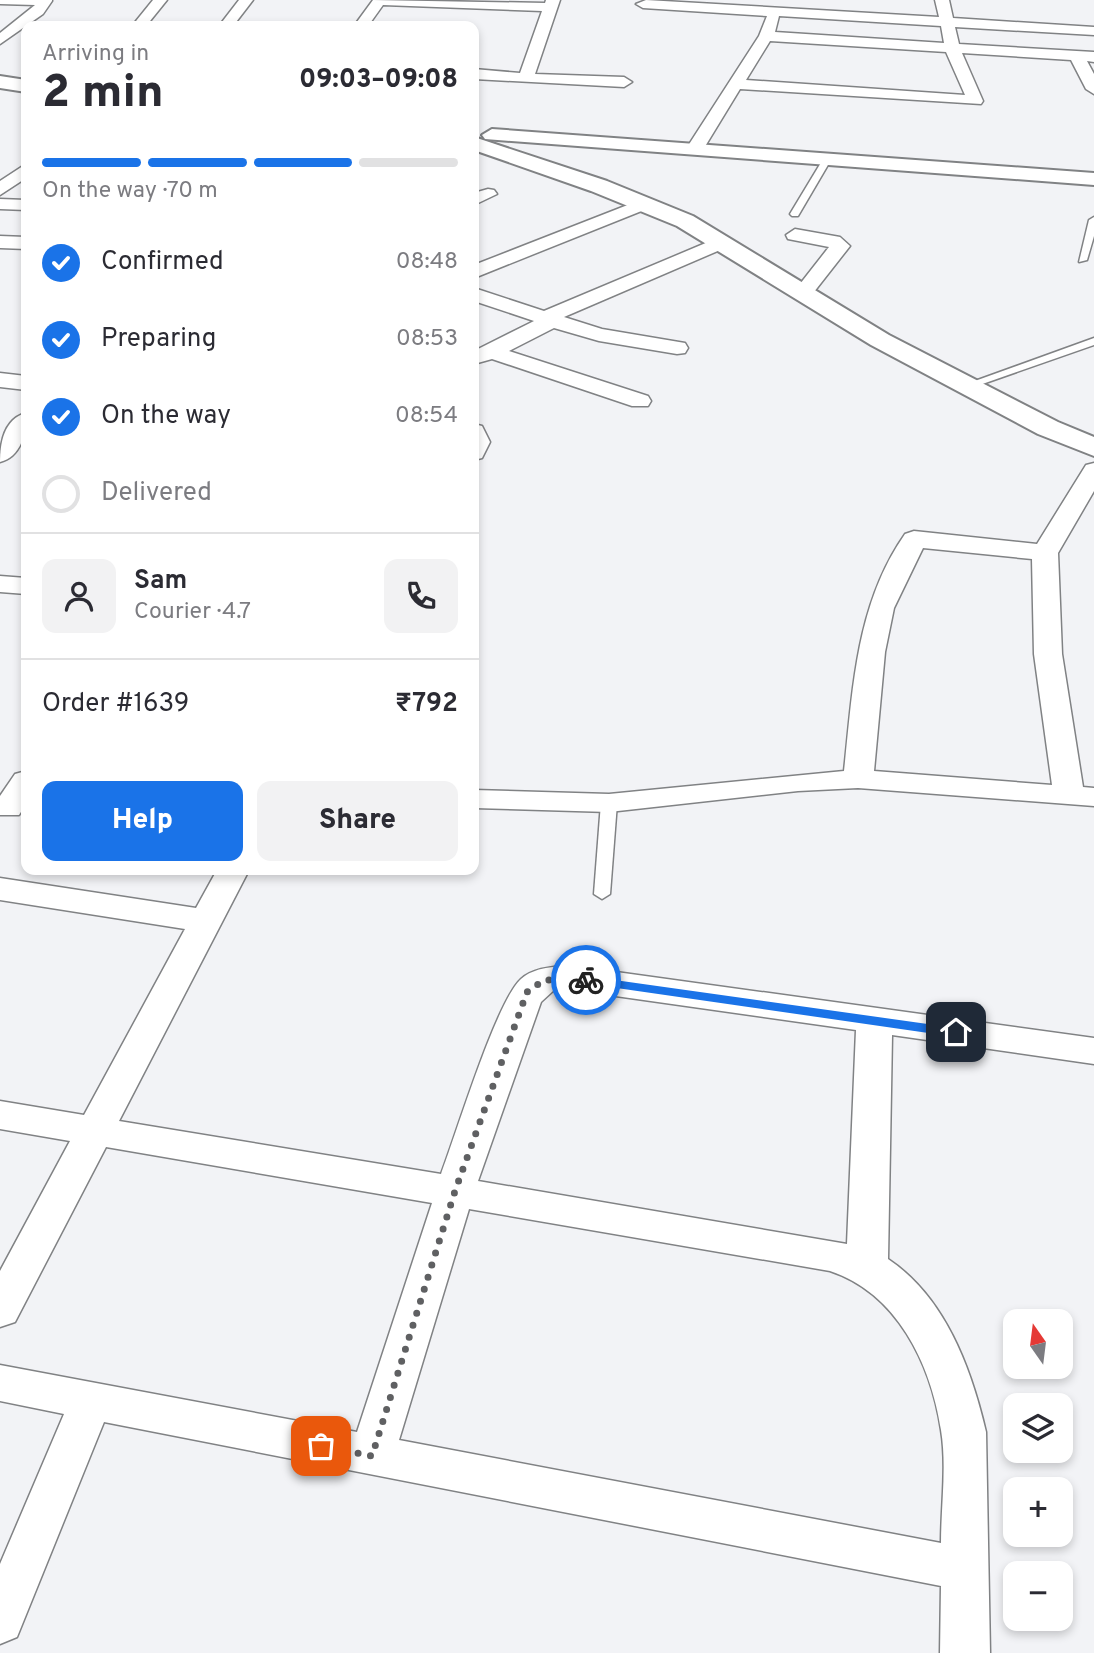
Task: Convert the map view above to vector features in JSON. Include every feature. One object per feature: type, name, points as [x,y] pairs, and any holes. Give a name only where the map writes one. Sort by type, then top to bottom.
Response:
[{"type":"street","points":[[0,0],[45,1]]},
{"type":"street","points":[[143,21],[160,0]]},
{"type":"street","points":[[230,21],[246,0]]},
{"type":"street","points":[[25,21],[45,1]]},
{"type":"street","points":[[365,21],[379,1],[452,6],[550,3],[547,21],[526,78]]},
{"type":"street","points":[[734,84],[975,101],[944,23],[946,3]]},
{"type":"street","points":[[643,4],[779,6],[944,23],[1094,32]]},
{"type":"street","points":[[695,149],[766,36],[779,6]]},
{"type":"street","points":[[0,21],[21,22]]},
{"type":"street","points":[[0,40],[21,24]]},
{"type":"street","points":[[1035,28],[1045,55]]},
{"type":"street","points":[[766,36],[861,50],[953,50],[1094,57]]},
{"type":"street","points":[[1077,57],[1094,89]]},
{"type":"street","points":[[479,74],[624,82]]},
{"type":"street","points":[[0,82],[21,85]]},
{"type":"street","points":[[479,134],[1094,179]]},
{"type":"street","points":[[479,145],[643,204],[685,222],[880,340],[1048,428],[1094,447]]},
{"type":"street","points":[[0,190],[21,173]]},
{"type":"street","points":[[0,204],[21,205]]},
{"type":"street","points":[[479,270],[643,204]]},
{"type":"street","points":[[795,235],[833,241],[840,246],[803,293]]},
{"type":"street","points":[[0,242],[21,243]]},
{"type":"street","points":[[481,356],[549,319],[720,243]]},
{"type":"street","points":[[479,296],[599,335],[677,348]]},
{"type":"street","points":[[481,356],[640,401]]},
{"type":"street","points":[[0,380],[21,382]]},
{"type":"street","points":[[0,455],[21,427]]},
{"type":"street","points":[[479,799],[609,803],[798,782],[858,779],[1081,797],[1048,654],[1045,553],[1094,470]]},
{"type":"street","points":[[858,779],[870,652],[881,608],[914,539],[1045,553]]},
{"type":"street","points":[[0,584],[21,586]]},
{"type":"street","points":[[11,809],[21,790]]},
{"type":"street","points":[[0,1310],[230,875]]},
{"type":"street","points":[[0,889],[207,921]]},
{"type":"street","points":[[372,1456],[455,1191],[523,1002],[527,992],[544,980],[573,978],[1094,1051]]},
{"type":"street","points":[[867,1267],[874,1021]]},
{"type":"street","points":[[0,1115],[830,1255],[867,1267],[889,1283],[912,1309],[945,1363],[958,1397],[964,1432],[965,1653]]},
{"type":"street","points":[[0,1382],[964,1569]]},
{"type":"street","points":[[0,1621],[91,1401]]},
{"type":"lane","points":[[795,214],[828,158]]},
{"type":"lane","points":[[1082,260],[1094,220]]},
{"type":"lane","points":[[967,386],[1094,341]]},
{"type":"lane","points":[[602,894],[609,803]]},
{"type":"way so far","points":[[321,1446],[372,1456],[455,1191],[527,992],[544,980],[586,980]]},
{"type":"route","points":[[586,980],[956,1032]]}]
